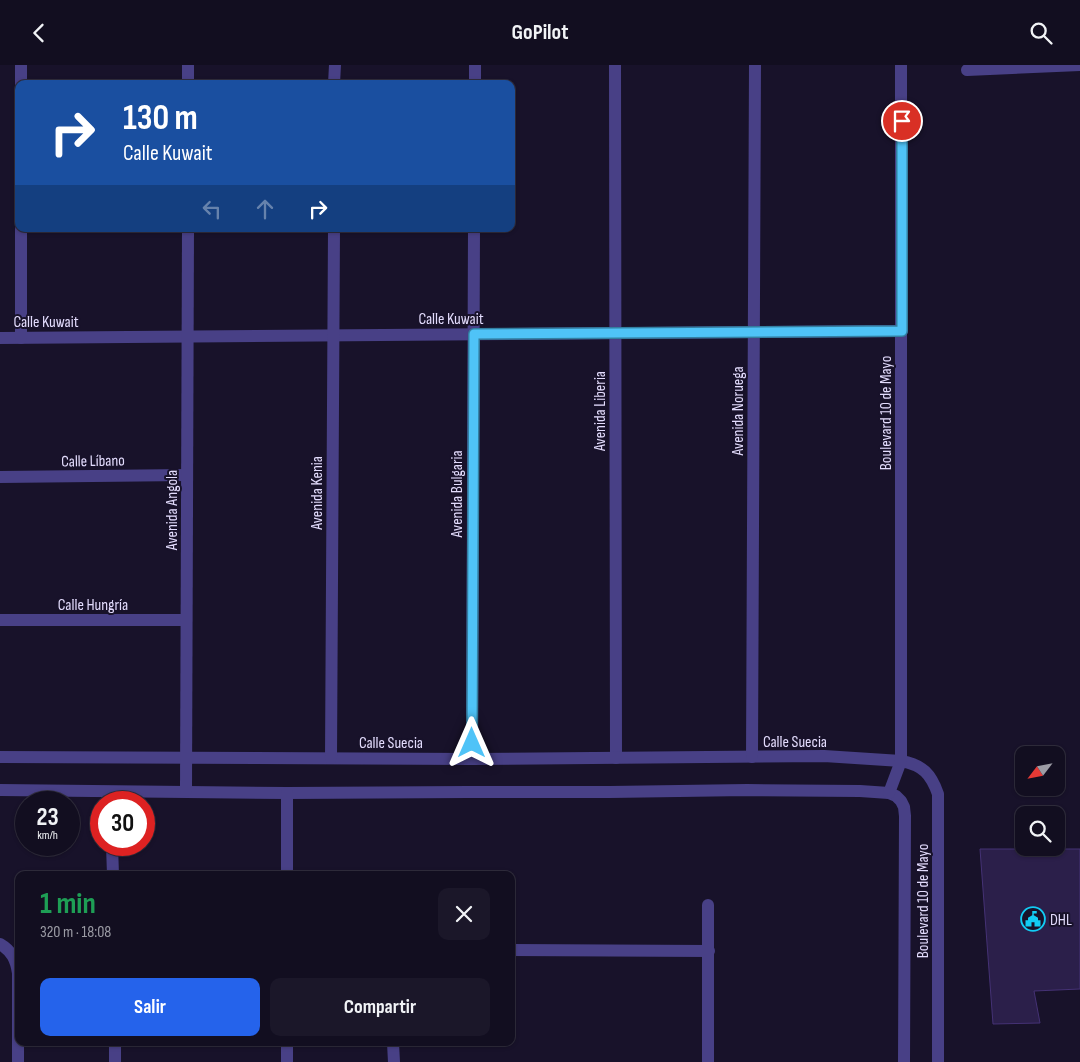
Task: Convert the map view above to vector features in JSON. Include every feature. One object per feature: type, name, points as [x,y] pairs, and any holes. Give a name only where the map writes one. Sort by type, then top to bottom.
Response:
[{"type":"street","points":[[21,65],[21,80]]},
{"type":"street","points":[[188,65],[188,80]]},
{"type":"street","points":[[334,80],[335,65]]},
{"type":"street","points":[[475,65],[475,80]]},
{"type":"street","name":"Avenida Liberia","points":[[615,65],[616,758]]},
{"type":"street","name":"Avenida Noruega","points":[[752,757],[755,65]]},
{"type":"street","name":"Boulevard 10 de Mayo","points":[[901,65],[901,761],[890,793],[901,801],[905,816],[904,1062]]},
{"type":"street","points":[[967,69],[1080,65]]},
{"type":"street","points":[[21,232],[21,338]]},
{"type":"street","name":"Avenida Angola","points":[[186,791],[188,232]]},
{"type":"street","name":"Avenida Kenia","points":[[331,758],[334,232]]},
{"type":"street","name":"Avenida Bulgaria","points":[[472,759],[474,232]]},
{"type":"street","name":"Calle Kuwait","points":[[0,338],[902,331]]},
{"type":"street","name":"Calle Líbano","points":[[0,477],[187,475]]},
{"type":"street","name":"Calle Hungría","points":[[0,620],[186,620]]},
{"type":"street","name":"Calle Suecia","points":[[0,757],[472,759],[824,756],[901,761]]},
{"type":"street","name":"Boulevard 10 de Mayo","points":[[901,761],[912,763],[926,772],[934,781],[938,795],[938,1062]]},
{"type":"street","points":[[0,790],[90,796]]},
{"type":"street","points":[[155,794],[186,791],[287,793],[747,790],[890,793]]},
{"type":"street","points":[[287,793],[287,871]]},
{"type":"street","points":[[112,856],[113,871]]},
{"type":"street","points":[[708,905],[708,1062]]},
{"type":"street","points":[[0,944],[6,947],[15,960]]},
{"type":"street","points":[[515,950],[709,951]]},
{"type":"street","points":[[18,1046],[18,1062]]},
{"type":"street","points":[[115,1046],[115,1062]]},
{"type":"street","points":[[287,1046],[287,1062]]},
{"type":"street","points":[[393,1046],[394,1062]]},
{"type":"building","name":"DHL","points":[[980,849],[1015,849],[1015,856],[1065,856],[1065,849],[1080,849],[1080,989],[1034,991],[1040,1023],[993,1024]]},
{"type":"place","name":"DHL","points":[[1033,919]]},
{"type":"route","points":[[472,743],[474,334],[902,331],[902,121]]}]
